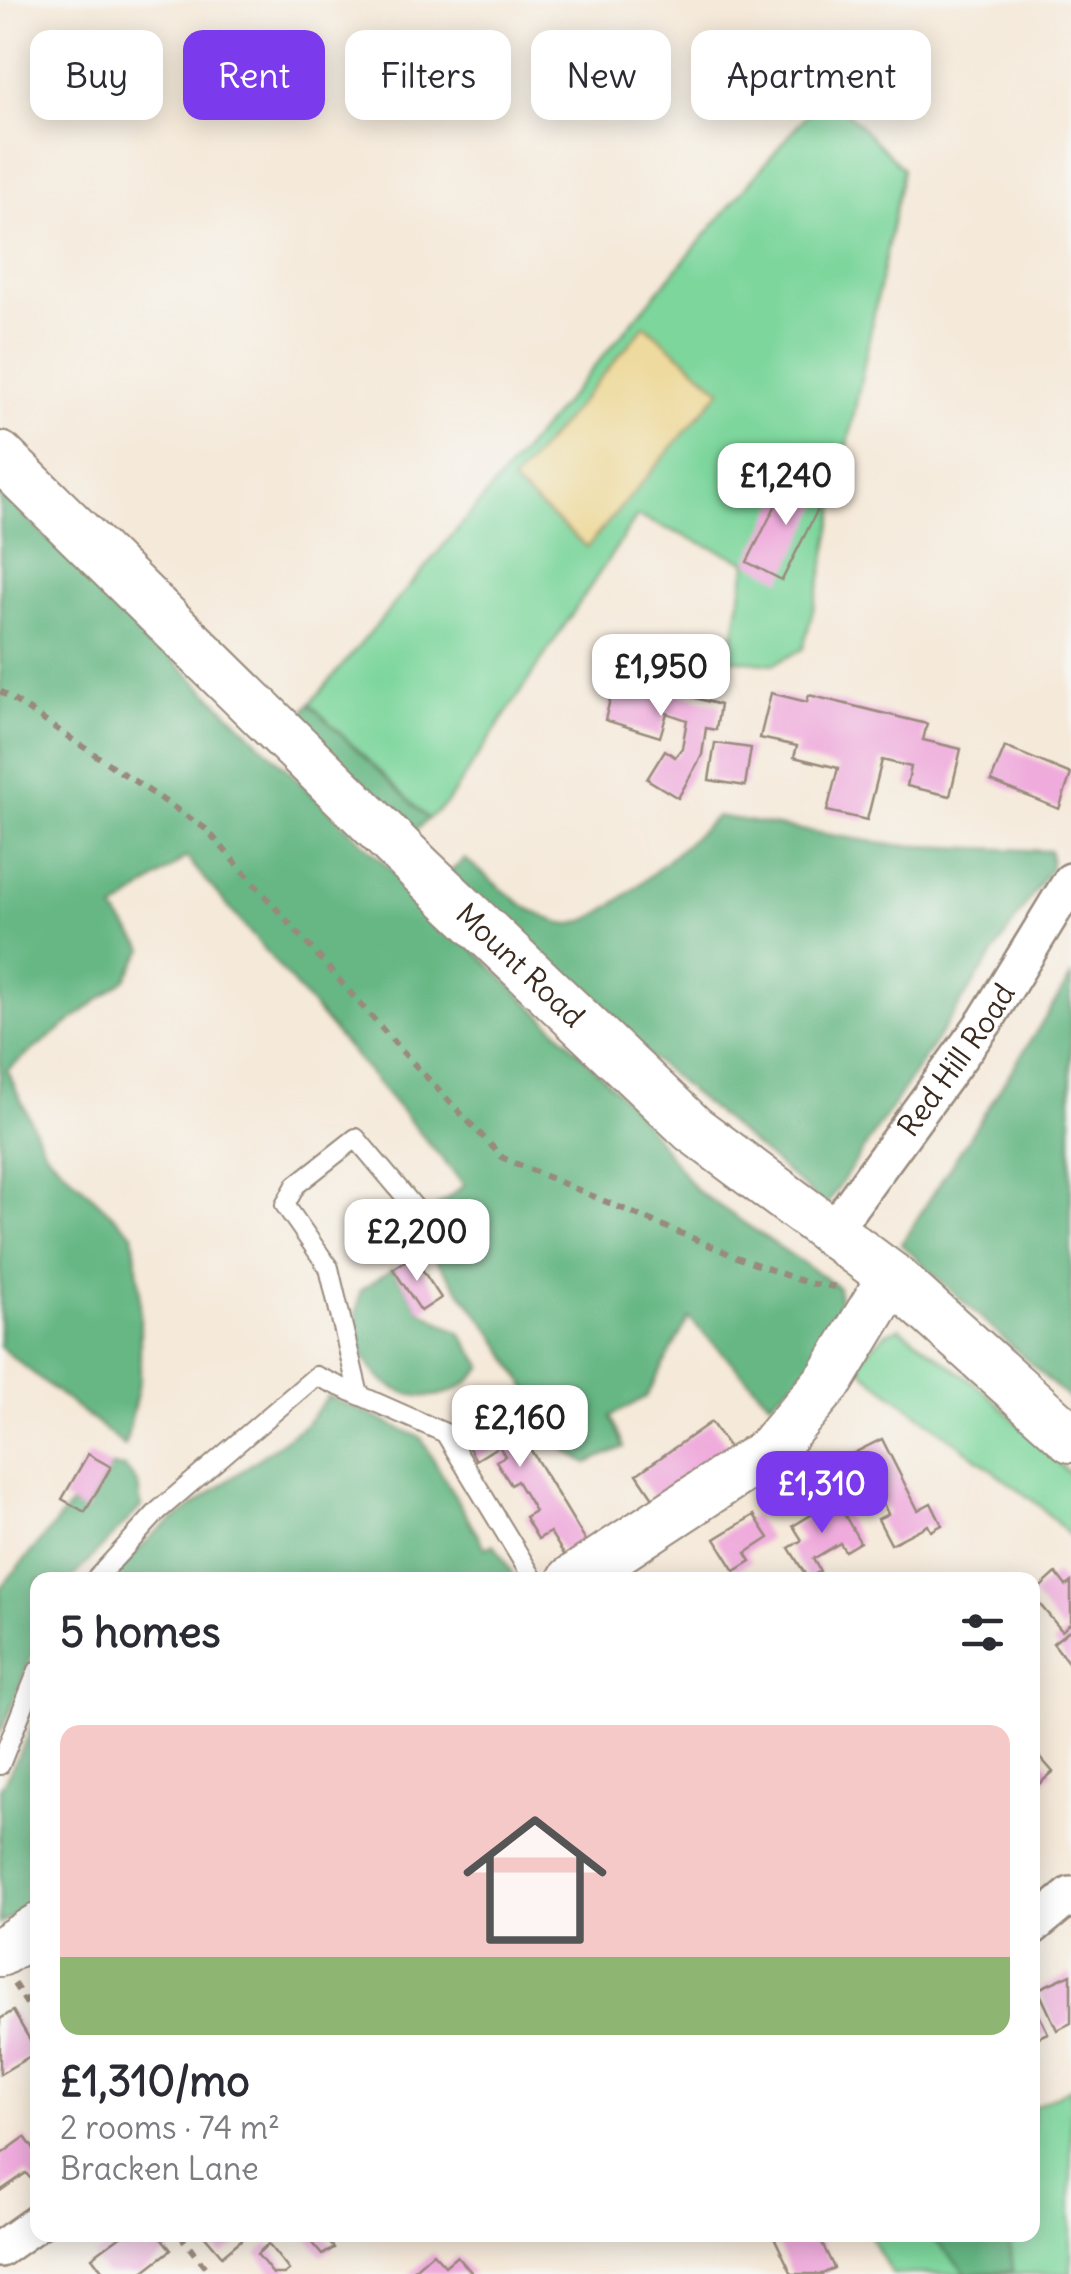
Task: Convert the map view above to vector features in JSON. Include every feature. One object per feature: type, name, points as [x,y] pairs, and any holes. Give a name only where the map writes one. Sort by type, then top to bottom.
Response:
[{"type":"main road","name":"Mount Road","points":[[0,456],[420,869],[693,1129],[892,1277],[1071,1438]]},
{"type":"main road","points":[[584,1572],[769,1451],[832,1378],[892,1277]]},
{"type":"main road","points":[[0,1952],[30,1933]]},
{"type":"street","name":"Red Hill Road","points":[[830,1234],[986,1020],[1071,881]]},
{"type":"street","points":[[1040,1920],[1071,1894]]},
{"type":"street","points":[[0,2249],[30,2228]]},
{"type":"lane","points":[[359,1395],[329,1268],[285,1205],[296,1185],[356,1138],[414,1207]]},
{"type":"lane","points":[[102,1572],[158,1511],[316,1376],[445,1433],[529,1572]]},
{"type":"lane","points":[[0,1765],[30,1690]]},
{"type":"path","points":[[0,690],[206,829],[399,1048],[503,1158],[807,1283],[838,1287],[892,1277]]},
{"type":"path","points":[[185,2242],[210,2274]]},
{"type":"green space","points":[[802,120],[854,120],[903,169],[821,579],[803,649],[774,664],[729,659],[747,562],[637,516],[447,803],[428,819],[310,704]]},
{"type":"green space","points":[[0,492],[562,1035],[634,1109],[696,1190],[838,1287],[836,1322],[829,1338],[784,1391],[770,1402],[689,1318],[646,1397],[611,1416],[624,1447],[587,1463],[565,1450],[493,1333],[411,1228],[464,1185],[186,857],[114,911],[144,949],[126,979],[7,1070],[45,1152],[133,1234],[140,1291],[140,1379],[125,1446],[0,1347]]},
{"type":"green space","points":[[310,704],[428,819],[409,836],[297,719]]},
{"type":"green space","points":[[717,816],[892,845],[1050,851],[1051,867],[826,1206],[561,982],[445,876],[465,859],[541,915],[569,924],[584,921],[623,897]]},
{"type":"green space","points":[[1071,977],[1071,1401],[901,1244]]},
{"type":"green space","points":[[393,1269],[421,1311],[460,1333],[483,1367],[466,1384],[447,1393],[426,1396],[389,1385],[373,1371],[362,1352],[356,1329],[357,1310],[361,1290]]},
{"type":"green space","points":[[900,1328],[986,1392],[1071,1475],[1071,1537],[1040,1506],[864,1373],[858,1361],[886,1333]]},
{"type":"green space","points":[[328,1396],[421,1438],[485,1548],[494,1544],[511,1572],[117,1572],[154,1534],[305,1425]]},
{"type":"green space","points":[[111,1467],[125,1468],[138,1484],[141,1507],[78,1572],[30,1572],[30,1660],[0,1735],[0,1589],[72,1504],[85,1511]]},
{"type":"green space","points":[[30,1732],[30,1905],[0,1924],[0,1789]]},
{"type":"green space","points":[[1071,2088],[1071,2274],[892,2274],[873,2242],[1040,2242],[1040,2104]]},
{"type":"green space","points":[[937,2242],[1006,2242],[1011,2249],[1013,2271],[967,2274]]},
{"type":"sand","points":[[645,325],[721,390],[587,547],[512,483]]},
{"type":"building","points":[[790,477],[825,495],[782,580],[747,562]]},
{"type":"building","points":[[620,659],[652,664],[649,674],[672,679],[668,690],[720,705],[716,730],[706,728],[702,755],[678,798],[647,779],[665,750],[675,757],[682,748],[687,720],[667,713],[660,737],[605,720]]},
{"type":"building","points":[[771,693],[807,702],[809,695],[927,724],[923,740],[961,749],[950,796],[907,786],[911,767],[882,760],[867,820],[827,811],[838,768],[794,757],[797,746],[760,738]]},
{"type":"building","points":[[715,743],[751,748],[745,786],[709,780]]},
{"type":"building","points":[[1005,747],[1071,774],[1059,809],[991,781]]},
{"type":"building","points":[[413,1256],[441,1298],[421,1311],[393,1269]]},
{"type":"building","points":[[497,1394],[587,1543],[565,1556],[550,1532],[538,1539],[525,1517],[535,1511],[517,1481],[511,1485],[496,1461],[505,1456],[499,1446],[476,1460],[453,1420]]},
{"type":"building","points":[[711,1422],[736,1458],[661,1510],[637,1474]]},
{"type":"building","points":[[882,1439],[918,1510],[931,1503],[942,1525],[931,1531],[928,1525],[891,1544],[878,1519],[888,1514],[876,1489],[869,1492],[850,1455]]},
{"type":"building","points":[[88,1454],[111,1467],[85,1512],[62,1499]]},
{"type":"building","points":[[836,1500],[860,1542],[845,1551],[840,1543],[813,1559],[820,1571],[804,1572],[789,1548],[802,1540],[793,1526]]},
{"type":"building","points":[[754,1515],[769,1538],[746,1553],[751,1561],[735,1571],[715,1539]]},
{"type":"building","points":[[1056,1573],[1066,1586],[1071,1582],[1071,1623],[1062,1631],[1040,1605],[1040,1588]]},
{"type":"building","points":[[1071,1629],[1071,1666],[1053,1643]]},
{"type":"building","points":[[1040,1757],[1053,1772],[1040,1783]]},
{"type":"building","points":[[1071,1974],[1071,2023],[1057,2030],[1040,1988]]},
{"type":"building","points":[[13,2011],[30,2040],[30,2056],[0,2074],[0,2019]]},
{"type":"building","points":[[1040,2017],[1048,2033],[1040,2036]]},
{"type":"building","points":[[25,2137],[30,2144],[30,2178],[26,2173],[0,2191],[0,2155]]},
{"type":"building","points":[[112,2242],[165,2242],[171,2250],[140,2274],[105,2274],[92,2257]]},
{"type":"building","points":[[210,2242],[239,2242],[222,2256]]},
{"type":"building","points":[[311,2242],[329,2242],[334,2248],[322,2255]]},
{"type":"building","points":[[776,2242],[821,2242],[834,2268],[822,2274],[792,2274]]},
{"type":"building","points":[[268,2244],[289,2270],[284,2274],[273,2274],[257,2254]]},
{"type":"building","points":[[433,2253],[445,2266],[457,2256],[473,2274],[409,2274]]}]
